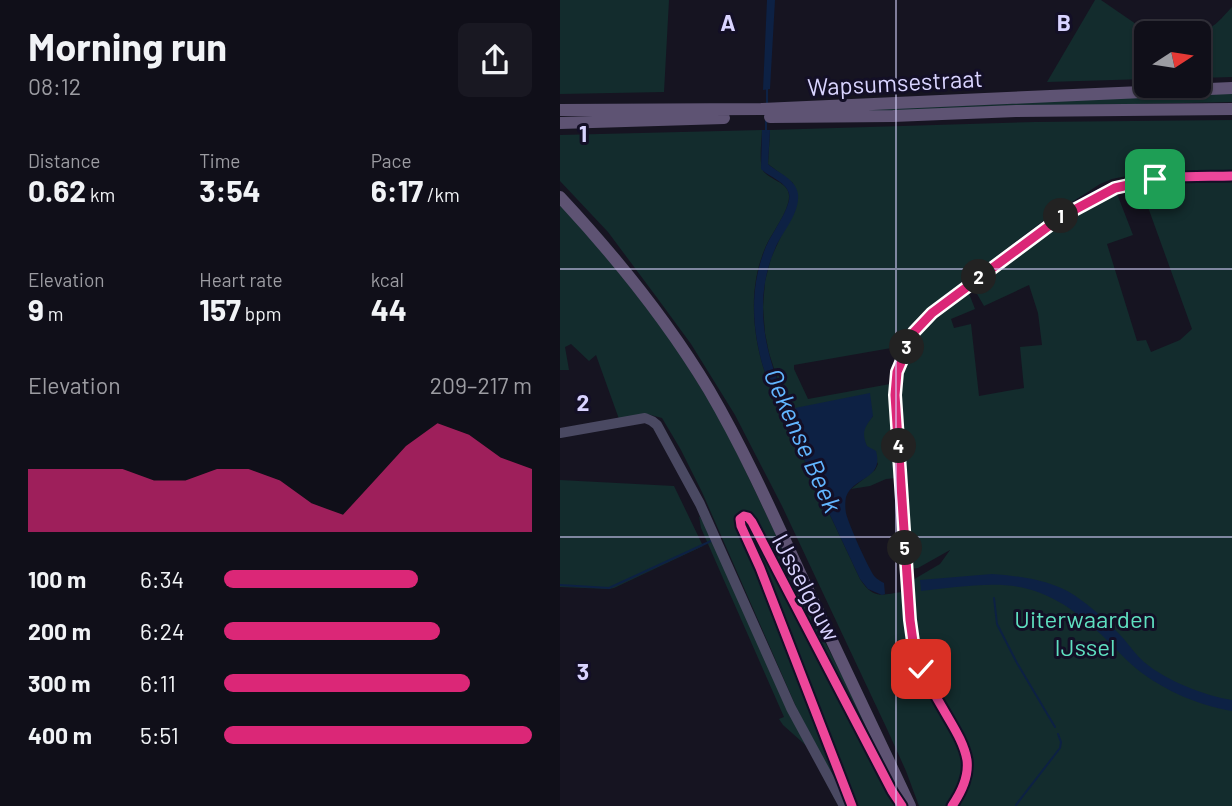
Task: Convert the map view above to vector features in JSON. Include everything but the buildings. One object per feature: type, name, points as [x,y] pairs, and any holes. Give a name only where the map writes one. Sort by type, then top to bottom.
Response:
[{"type":"main road","name":"Wapsumsestraat","points":[[560,123],[1009,97],[1232,88]]},
{"type":"main road","name":"Wapsumsestraat","points":[[560,110],[893,116],[1016,111],[1232,109]]},
{"type":"main road","name":"IJsselgouw","points":[[560,197],[649,301],[709,390],[764,496],[910,806]]},
{"type":"street","points":[[952,806],[966,778],[965,752],[917,661],[910,620],[895,382],[914,332],[932,313],[1061,217],[1087,202],[1121,186],[1146,180],[1232,176]]},
{"type":"street","points":[[560,433],[645,418],[657,425],[700,504],[791,708],[844,806]]},
{"type":"green space","points":[[560,0],[669,0],[664,92],[560,94]]},
{"type":"green space","points":[[1095,0],[1101,0],[1134,23],[1134,79],[1047,82]]},
{"type":"green space","points":[[1232,7],[1232,77],[1211,78],[1211,27]]},
{"type":"green space","points":[[1232,92],[1232,102],[864,112],[817,109],[1134,96],[1211,98],[1211,93]]},
{"type":"green space","points":[[1232,120],[1232,171],[1141,173],[1100,184],[1049,217],[924,311],[908,328],[897,347],[794,365],[808,399],[890,384],[896,478],[851,489],[875,470],[878,464],[863,435],[873,416],[790,406],[779,384],[769,353],[763,307],[765,281],[771,258],[795,211],[793,183],[768,164],[770,130],[1035,122]]},
{"type":"green space","points":[[762,130],[762,169],[787,188],[789,197],[783,215],[766,246],[756,281],[754,317],[759,353],[770,387],[860,579],[874,593],[884,595],[902,592],[912,655],[960,751],[960,780],[955,794],[946,806],[919,806],[887,729],[782,506],[735,415],[691,344],[608,232],[560,181],[560,135]]},
{"type":"green space","name":"Uiterwaarden IJssel","points":[[1232,182],[1232,806],[957,806],[965,791],[969,761],[927,673],[918,645],[911,581],[940,564],[950,550],[918,568],[910,569],[899,383],[908,353],[923,330],[968,291],[975,309],[951,319],[954,328],[971,324],[979,396],[1024,388],[1020,347],[1042,345],[1038,313],[1029,285],[984,306],[973,287],[1060,222],[1116,191],[1133,235],[1107,244],[1137,341],[1146,340],[1151,352],[1180,340],[1192,329],[1140,185]]},
{"type":"green space","points":[[560,204],[593,239],[670,338],[722,422],[903,805],[765,544],[756,519],[748,512],[742,512],[736,516],[735,521],[762,579],[850,806],[797,709],[702,492],[662,418],[647,414],[619,419],[596,355],[589,361],[571,344],[565,347],[569,370],[560,370]]},
{"type":"green space","points":[[560,480],[674,486],[703,546],[614,588],[560,587]]},
{"type":"green space","points":[[699,516],[709,530],[810,749],[779,719],[784,717],[701,528]]},
{"type":"green space","points":[[750,525],[899,806],[854,806],[745,531],[746,526]]},
{"type":"water","points":[[767,0],[775,0],[770,89],[763,90]]},
{"type":"water","points":[[762,130],[770,130],[768,164],[794,184],[798,194],[796,209],[775,249],[765,280],[763,312],[767,345],[780,388],[790,406],[795,408],[870,393],[873,416],[866,427],[864,437],[867,446],[876,451],[876,467],[850,490],[845,507],[868,565],[875,577],[884,583],[885,594],[882,595],[868,589],[860,579],[764,370],[754,318],[756,283],[765,249],[784,213],[789,194],[785,186],[761,169]]},
{"type":"water","points":[[992,574],[1034,580],[1074,595],[1106,621],[1153,669],[1186,686],[1232,700],[1232,711],[1191,700],[1153,681],[1084,619],[1063,604],[1040,593],[1002,585],[921,591],[920,580]]},
{"type":"waterway","name":"Oekense Beek","points":[[767,88],[767,104]]},
{"type":"waterway","name":"Oekense Beek","points":[[766,120],[766,132]]},
{"type":"waterway","points":[[560,585],[609,588],[711,541]]},
{"type":"waterway","points":[[994,598],[997,624],[1055,727]]},
{"type":"waterway","points":[[1016,805],[1060,748],[1058,734]]},
{"type":"cycle path","points":[[952,806],[964,784],[967,760],[958,736],[917,661],[910,620],[895,395],[897,372],[914,332],[932,313],[1030,239],[1096,196],[1125,185],[1151,180],[1232,176]]},
{"type":"cycle path","points":[[852,806],[760,568],[741,526],[740,519],[744,516],[752,522],[902,806]]},
{"type":"route","points":[[921,669],[915,655],[910,620],[895,395],[897,372],[914,332],[932,313],[1061,217],[1115,188],[1155,179]]}]
